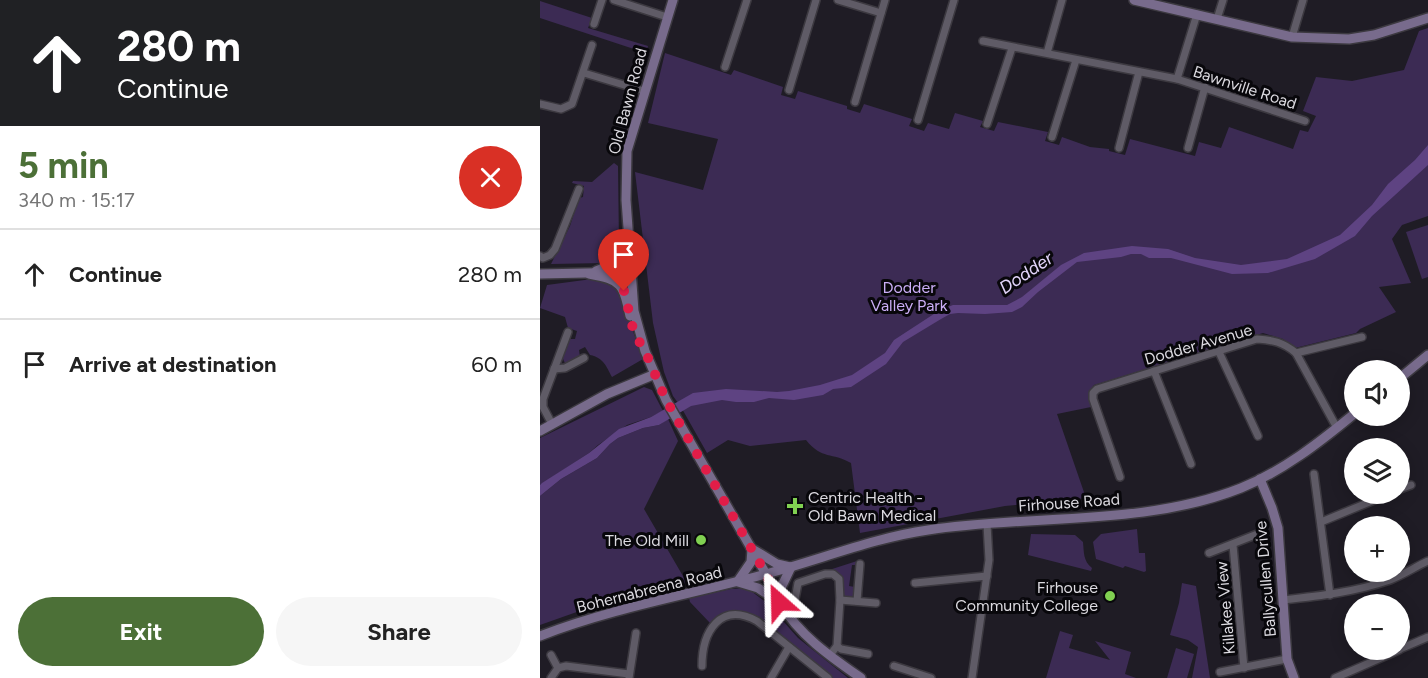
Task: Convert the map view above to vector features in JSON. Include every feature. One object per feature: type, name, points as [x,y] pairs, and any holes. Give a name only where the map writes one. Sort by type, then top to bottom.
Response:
[{"type":"main road","name":"Old Bawn Road","points":[[673,0],[628,143],[626,159],[628,240],[634,311],[653,375],[766,574],[779,602]]},
{"type":"main road","points":[[1134,0],[1156,2],[1292,37],[1349,39],[1374,36],[1424,20]]},
{"type":"main road","points":[[589,274],[608,266],[622,253],[628,240]]},
{"type":"main road","points":[[540,274],[631,272]]},
{"type":"main road","points":[[589,274],[611,278],[622,286],[634,333],[645,351]]},
{"type":"main road","points":[[1410,370],[1428,355]]},
{"type":"main road","points":[[540,431],[607,394],[653,375]]},
{"type":"main road","name":"Firhouse Road","points":[[766,574],[927,530],[1127,513],[1188,504],[1220,496],[1260,479],[1300,456],[1344,422]]},
{"type":"main road","name":"Ballycullen Drive","points":[[1260,479],[1278,528],[1287,659],[1294,678]]},
{"type":"main road","points":[[779,602],[780,590],[791,567],[777,564],[752,549],[751,562],[738,582],[758,588],[779,602],[798,628],[861,678]]},
{"type":"main road","name":"Bohernabreena Road","points":[[540,636],[600,614],[766,574]]},
{"type":"street","points":[[594,24],[602,0]]},
{"type":"street","points":[[614,0],[667,17]]},
{"type":"street","points":[[725,67],[747,0]]},
{"type":"street","points":[[789,90],[816,0]]},
{"type":"street","points":[[838,0],[880,13]]},
{"type":"street","points":[[855,102],[885,0]]},
{"type":"street","points":[[918,120],[954,0]]},
{"type":"street","points":[[1047,53],[1062,0]]},
{"type":"street","points":[[1217,19],[1223,0]]},
{"type":"street","points":[[1292,37],[1303,0]]},
{"type":"street","name":"Bawnville Road","points":[[1177,79],[1197,14]]},
{"type":"street","name":"Bawnville Road","points":[[983,41],[1177,79],[1305,121]]},
{"type":"street","points":[[540,104],[561,109],[567,108],[575,99],[592,45]]},
{"type":"street","points":[[987,124],[1011,48]]},
{"type":"street","points":[[1052,137],[1076,60]]},
{"type":"street","points":[[1119,148],[1139,72]]},
{"type":"street","points":[[584,73],[644,92]]},
{"type":"street","points":[[1188,148],[1205,87]]},
{"type":"street","points":[[540,256],[543,258],[550,255],[555,249],[579,189]]},
{"type":"street","points":[[552,424],[543,407],[543,399],[568,333]]},
{"type":"street","points":[[1337,428],[1296,353],[1362,337]]},
{"type":"street","name":"Dodder Avenue","points":[[1120,477],[1092,399],[1097,389],[1257,339],[1275,340],[1287,345],[1296,353]]},
{"type":"street","points":[[1219,352],[1258,436]]},
{"type":"street","points":[[554,369],[565,368],[584,358]]},
{"type":"street","points":[[1154,371],[1191,464]]},
{"type":"street","points":[[1314,474],[1330,595]]},
{"type":"street","points":[[1321,522],[1365,504]]},
{"type":"street","points":[[972,678],[989,560],[987,524]]},
{"type":"street","name":"Killakee View","points":[[1209,553],[1260,533]]},
{"type":"street","name":"Killakee View","points":[[1233,545],[1244,668]]},
{"type":"street","points":[[1283,600],[1330,595],[1366,587],[1390,579],[1428,561]]},
{"type":"street","points":[[857,602],[860,564]]},
{"type":"street","points":[[795,599],[798,583],[825,574],[833,574],[839,579],[841,585],[837,646],[830,655]]},
{"type":"street","points":[[915,583],[987,576]]},
{"type":"street","points":[[840,600],[876,603]]},
{"type":"street","points":[[702,666],[702,653],[707,633],[714,624],[729,616],[748,617],[828,678]]},
{"type":"street","points":[[551,678],[558,668],[572,666],[629,676],[636,633]]},
{"type":"street","points":[[1410,644],[1428,637]]},
{"type":"street","points":[[837,646],[841,649],[868,654]]},
{"type":"street","points":[[771,678],[789,647]]},
{"type":"street","points":[[551,655],[558,668]]},
{"type":"street","name":"Killakee View","points":[[1220,672],[1287,659]]},
{"type":"street","points":[[1335,678],[1375,660]]},
{"type":"street","points":[[894,666],[931,678]]},
{"type":"green space","points":[[540,1],[592,18],[588,28],[648,46],[646,53],[540,18]]},
{"type":"green space","name":"Dodder Valley Park","points":[[1428,28],[1428,216],[1402,225],[1392,239],[1411,283],[1379,287],[1396,312],[1356,333],[1295,348],[1283,339],[1263,333],[1094,385],[1089,393],[1091,407],[1057,414],[1086,498],[1005,506],[860,533],[851,463],[822,453],[806,440],[750,446],[728,440],[707,453],[673,396],[664,372],[653,323],[635,172],[703,190],[718,139],[648,123],[665,53],[731,75],[734,70],[783,87],[781,95],[795,99],[798,91],[847,106],[847,109],[860,113],[864,104],[912,119],[909,126],[924,131],[928,123],[949,129],[955,113],[983,121],[980,127],[994,131],[998,122],[1048,132],[1045,141],[1059,145],[1062,137],[1090,147],[1109,149],[1109,151],[1125,155],[1130,139],[1195,156],[1199,142],[1221,148],[1229,127],[1293,149],[1300,130],[1308,132],[1316,116],[1303,111],[1316,77],[1352,81],[1404,70],[1419,31]]},
{"type":"green space","points":[[614,163],[618,166],[619,245],[615,256],[605,263],[551,264],[570,226],[579,198],[583,197],[584,186],[572,183],[573,181],[592,182]]},
{"type":"green space","points":[[1428,225],[1428,277],[1422,279],[1406,232]]},
{"type":"green space","points":[[603,279],[616,284],[643,359],[612,377],[604,363],[590,355],[585,347],[579,350],[580,357],[565,363],[562,357],[570,339],[575,339],[577,331],[568,328],[565,317],[540,308],[547,285]]},
{"type":"green space","points":[[644,387],[652,390],[663,411],[627,425],[540,485],[540,438]]},
{"type":"green space","points":[[668,419],[678,441],[644,509],[687,583],[605,602],[540,625],[540,496],[561,479],[597,458],[618,438],[643,428],[659,425]]},
{"type":"green space","points":[[1137,529],[1139,553],[1145,553],[1146,571],[1125,566],[1123,568],[1096,559],[1093,542],[1101,534]]},
{"type":"green space","points":[[1031,534],[1075,535],[1083,542],[1084,556],[1092,568],[1091,571],[1028,555]]},
{"type":"green space","points":[[857,561],[857,565],[852,565],[849,586],[855,587],[853,598],[846,597],[843,594],[844,583],[841,575],[829,570]]},
{"type":"green space","points":[[1182,583],[1196,586],[1210,678],[1192,678],[1198,647],[1188,640],[1170,635]]},
{"type":"green space","points":[[747,588],[767,603],[798,638],[848,678],[832,678],[764,622],[750,614],[739,611],[728,613],[710,623],[690,602],[689,598]]},
{"type":"green space","points":[[1060,631],[1073,635],[1069,648],[1110,660],[1095,641],[1131,652],[1125,674],[1136,678],[1046,678]]},
{"type":"green space","points":[[1176,648],[1194,654],[1187,678],[1167,678]]},
{"type":"shaded area","points":[[1428,145],[1428,165],[1372,216],[1355,236],[1315,259],[1268,273],[1232,274],[1171,258],[1149,258],[1141,254],[1077,262],[1022,307],[1012,312],[950,314],[903,342],[886,364],[851,387],[833,389],[823,395],[794,400],[769,398],[754,402],[736,402],[722,400],[691,406],[659,425],[643,428],[618,438],[597,458],[561,479],[540,496],[542,483],[589,453],[619,429],[651,417],[693,393],[726,389],[789,391],[820,385],[852,375],[885,353],[894,340],[940,310],[953,305],[1007,305],[1022,297],[1061,265],[1084,253],[1132,246],[1168,249],[1195,258],[1241,265],[1287,259],[1340,235],[1372,205],[1388,184]]},
{"type":"place","name":"Centric Health - Old Bawn Medical","points":[[795,506]]},
{"type":"place","name":"The Old Mill","points":[[701,540]]},
{"type":"place","name":"Firhouse Community College","points":[[1110,596]]},
{"type":"route","points":[[624,291],[634,333],[645,351],[653,375],[766,574],[779,602]]},
{"type":"water label","name":"Dodder","points":[[1026,273]]}]
